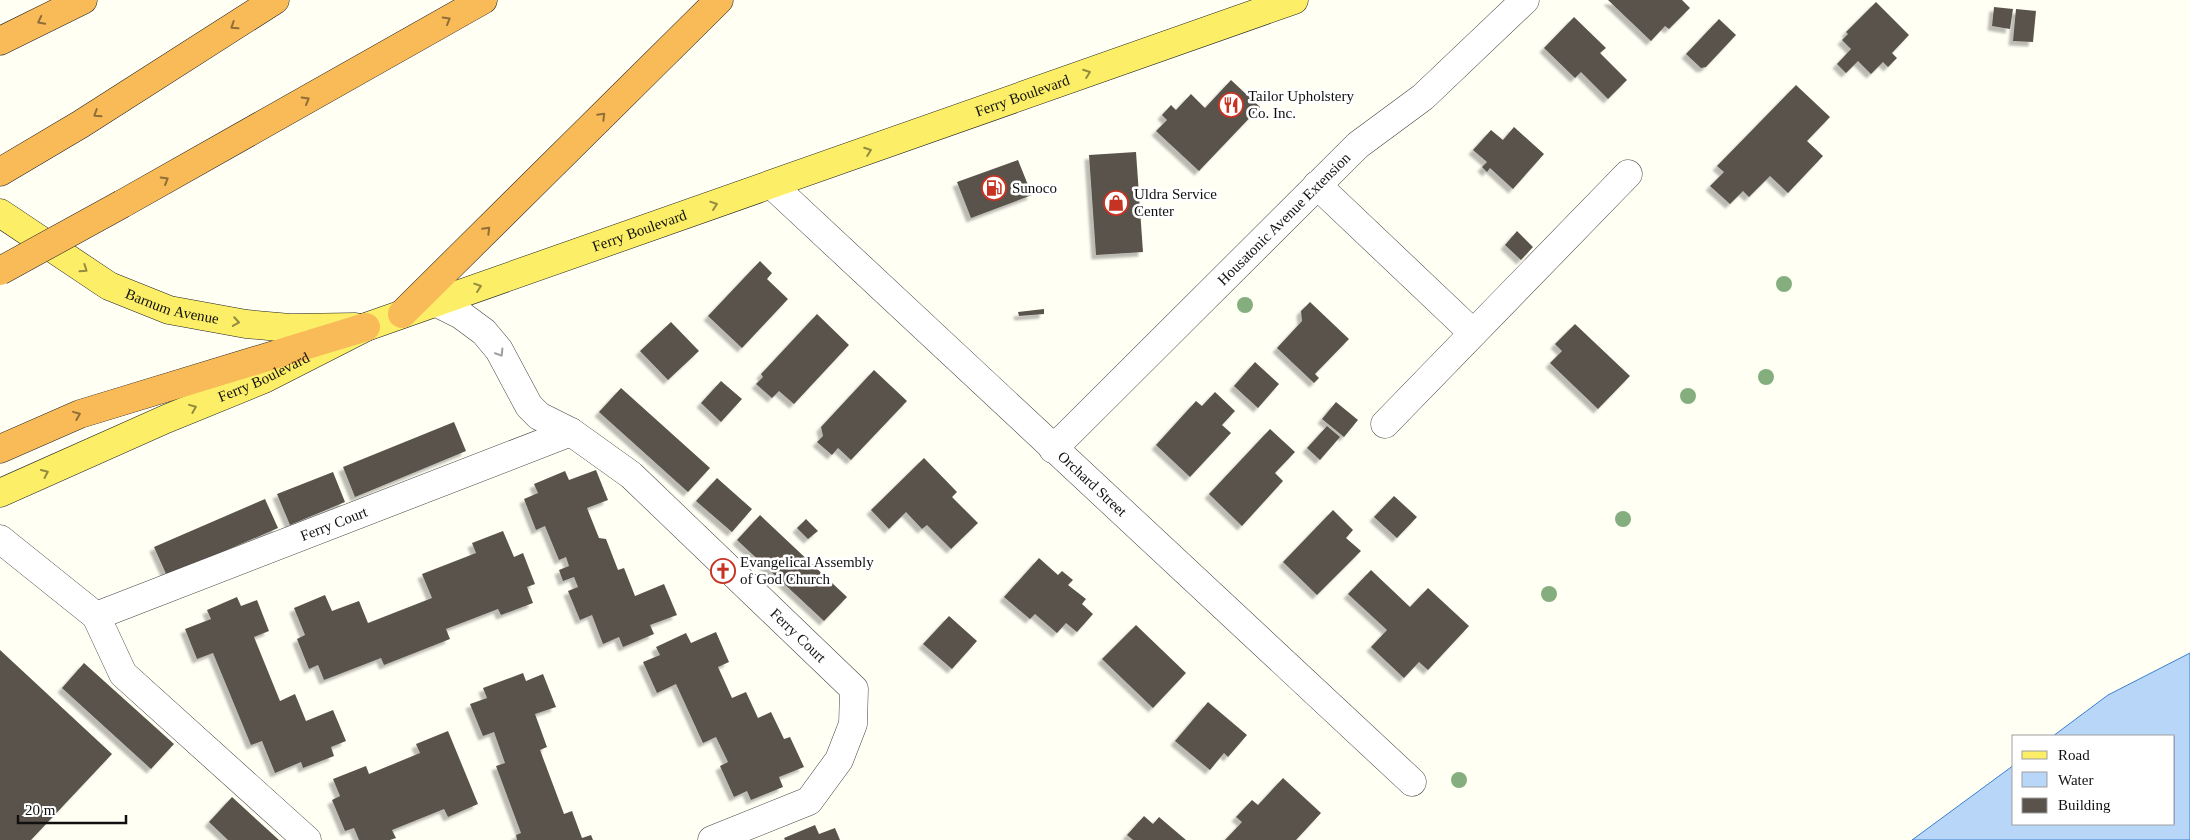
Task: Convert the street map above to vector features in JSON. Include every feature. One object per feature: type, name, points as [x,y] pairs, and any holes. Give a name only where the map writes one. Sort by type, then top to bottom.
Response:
[{"type":"highway","points":[[0,41],[83,0]]},
{"type":"highway","points":[[0,172],[43,147],[275,0]]},
{"type":"highway","points":[[0,271],[483,0]]},
{"type":"highway","points":[[402,314],[719,0]]},
{"type":"highway","points":[[0,449],[80,414],[366,327]]},
{"type":"main road","name":"Ferry Boulevard","points":[[0,493],[166,419],[264,379],[366,327],[1294,0]]},
{"type":"main road","name":"Barnum Avenue","points":[[0,213],[109,286],[169,310],[246,324],[290,328],[366,327]]},
{"type":"street","name":"Housatonic Avenue Extension","points":[[1054,449],[1358,145],[1423,97],[1525,0]]},
{"type":"street","points":[[1385,424],[1628,174]]},
{"type":"street","name":"Orchard Street","points":[[772,185],[1412,782]]},
{"type":"street","points":[[1317,186],[1474,333]]},
{"type":"street","name":"Ferry Court","points":[[435,302],[460,315],[484,332],[500,350],[529,406],[539,416],[571,432],[631,475],[854,689],[853,724],[839,760],[809,801],[712,840]]},
{"type":"street","name":"Ferry Court","points":[[96,616],[571,432]]},
{"type":"street","points":[[0,539],[96,616],[123,674],[307,840]]},
{"type":"water","points":[[2190,653],[2190,840],[1912,840],[2012,766],[2012,825],[2175,825],[2175,735],[2054,735],[2108,695]]},
{"type":"building","points":[[1608,0],[1682,0],[1690,8],[1669,29],[1665,26],[1651,41]]},
{"type":"building","points":[[1876,2],[1909,35],[1892,53],[1897,58],[1888,67],[1883,62],[1871,74],[1858,61],[1846,73],[1837,64],[1851,49],[1842,40],[1848,34],[1846,32]]},
{"type":"building","points":[[1994,7],[2013,9],[2010,29],[1992,26]]},
{"type":"building","points":[[2016,9],[2036,11],[2033,42],[2013,41]]},
{"type":"building","points":[[1574,17],[1606,48],[1600,53],[1627,80],[1608,99],[1581,72],[1575,78],[1544,48]]},
{"type":"building","points":[[1719,19],[1736,35],[1706,67],[1701,68],[1686,54]]},
{"type":"building","points":[[1231,80],[1260,107],[1199,171],[1156,131],[1167,120],[1162,115],[1171,105],[1176,110],[1191,94],[1205,108]]},
{"type":"building","points":[[1796,85],[1830,117],[1807,141],[1823,156],[1788,193],[1770,176],[1749,197],[1743,191],[1730,204],[1710,186],[1724,172],[1717,166]]},
{"type":"building","points":[[1514,127],[1544,154],[1513,189],[1490,168],[1487,172],[1482,167],[1487,162],[1473,150],[1491,130],[1503,140]]},
{"type":"building","name":"Uldra Service Center","points":[[1136,152],[1143,252],[1096,255],[1089,155]]},
{"type":"building","name":"Sunoco","points":[[1018,160],[1032,195],[971,218],[957,182]]},
{"type":"building","points":[[1517,231],[1533,247],[1521,260],[1505,245]]},
{"type":"building","points":[[760,261],[772,273],[767,279],[788,299],[742,348],[708,316]]},
{"type":"building","points":[[1310,302],[1349,339],[1315,374],[1319,378],[1314,383],[1277,348],[1302,321],[1301,311]]},
{"type":"building","points":[[1044,309],[1044,314],[1019,316],[1018,312]]},
{"type":"building","points":[[817,314],[849,345],[794,404],[779,391],[772,398],[756,384],[763,377],[761,374]]},
{"type":"building","points":[[671,322],[699,351],[668,380],[640,351]]},
{"type":"building","points":[[1575,324],[1630,376],[1598,409],[1550,363],[1562,351],[1555,344]]},
{"type":"building","points":[[1255,362],[1279,384],[1258,408],[1234,386]]},
{"type":"building","points":[[874,370],[907,401],[851,460],[838,448],[832,455],[817,442],[823,436],[821,427]]},
{"type":"building","points":[[721,381],[742,399],[721,422],[701,403]]},
{"type":"building","points":[[621,388],[710,468],[688,492],[599,412]]},
{"type":"building","points":[[1215,392],[1235,411],[1222,425],[1231,433],[1190,477],[1156,445],[1196,401],[1202,406]]},
{"type":"building","points":[[1336,402],[1358,420],[1344,437],[1322,419]]},
{"type":"building","points":[[454,422],[466,451],[355,497],[343,467]]},
{"type":"building","points":[[1327,426],[1340,437],[1320,460],[1307,448]]},
{"type":"building","points":[[1270,429],[1295,452],[1275,473],[1283,481],[1242,526],[1209,494]]},
{"type":"building","points":[[924,458],[957,492],[952,497],[978,523],[951,549],[927,525],[922,529],[906,512],[889,529],[871,510]]},
{"type":"building","points":[[596,470],[608,500],[587,508],[599,538],[606,539],[618,570],[624,568],[635,596],[664,584],[677,615],[650,625],[654,634],[623,647],[619,637],[603,644],[592,615],[580,620],[568,591],[578,587],[574,577],[563,581],[559,570],[569,566],[566,557],[559,560],[545,526],[536,530],[524,499],[538,493],[534,484],[565,471],[569,480]]},
{"type":"building","points":[[333,472],[345,502],[290,525],[277,494]]},
{"type":"building","points":[[717,478],[752,509],[732,532],[696,501]]},
{"type":"building","points":[[1394,496],[1417,517],[1397,538],[1374,517]]},
{"type":"building","points":[[265,499],[278,528],[167,576],[154,547]]},
{"type":"building","points":[[1333,510],[1353,530],[1346,538],[1361,551],[1317,595],[1283,562]]},
{"type":"building","points":[[760,515],[847,597],[824,621],[737,540]]},
{"type":"building","points":[[806,519],[818,531],[808,539],[797,528]]},
{"type":"building","points":[[503,531],[514,557],[523,553],[535,584],[527,587],[533,603],[501,615],[498,609],[446,629],[450,639],[384,665],[381,658],[324,680],[318,665],[309,669],[297,639],[305,635],[294,608],[325,595],[332,611],[359,601],[368,623],[432,598],[422,574],[476,553],[472,543]]},
{"type":"building","points":[[1039,558],[1058,575],[1062,571],[1073,580],[1068,585],[1086,599],[1082,604],[1093,614],[1077,632],[1066,623],[1057,633],[1035,614],[1030,619],[1004,597]]},
{"type":"building","points":[[1371,570],[1410,607],[1428,588],[1469,626],[1428,670],[1419,662],[1404,678],[1371,647],[1387,630],[1348,594]]},
{"type":"building","points":[[237,597],[241,606],[257,600],[269,631],[254,637],[280,701],[295,694],[306,721],[333,710],[346,741],[331,747],[334,756],[303,768],[301,762],[275,773],[262,741],[251,745],[213,653],[197,659],[185,629],[211,619],[207,610]]},
{"type":"building","points":[[949,616],[977,641],[952,669],[923,644]]},
{"type":"building","points":[[1136,625],[1186,673],[1153,708],[1102,659]]},
{"type":"building","points":[[716,632],[729,662],[718,667],[732,698],[746,692],[758,718],[771,712],[784,739],[790,737],[804,767],[779,777],[783,787],[751,800],[747,791],[734,797],[720,766],[728,762],[716,737],[703,743],[676,684],[657,693],[643,662],[660,655],[656,647],[686,633],[691,643]]},
{"type":"building","points":[[0,650],[112,754],[31,840],[0,840]]},
{"type":"building","points":[[84,663],[174,744],[151,769],[62,688]]},
{"type":"building","points":[[523,673],[526,681],[543,674],[556,707],[535,714],[547,747],[540,750],[564,814],[572,811],[582,838],[591,835],[593,840],[517,840],[516,835],[521,833],[496,766],[505,763],[494,732],[483,736],[470,704],[487,698],[483,688]]},
{"type":"building","points":[[1208,702],[1247,735],[1228,757],[1224,753],[1210,770],[1175,741]]},
{"type":"building","points":[[448,731],[478,804],[448,817],[444,809],[392,830],[396,838],[390,840],[359,840],[354,828],[345,831],[332,800],[340,796],[333,779],[366,766],[369,774],[420,753],[416,744]]},
{"type":"building","points":[[1283,778],[1321,813],[1296,840],[1225,840],[1242,822],[1236,817],[1252,800],[1258,805]]},
{"type":"building","points":[[232,797],[279,840],[228,840],[209,822]]},
{"type":"building","points":[[1144,816],[1153,824],[1159,817],[1186,840],[1133,840],[1127,835]]},
{"type":"building","points":[[815,825],[819,834],[835,828],[840,840],[785,840],[784,838]]},
{"type":"place","name":"Tailor Upholstery Co. Inc.","points":[[1231,105]]},
{"type":"place","name":"Sunoco","points":[[994,188]]},
{"type":"place","name":"Uldra Service Center","points":[[1116,203]]},
{"type":"place","name":"Evangelical Assembly of God Church","points":[[723,571]]}]
